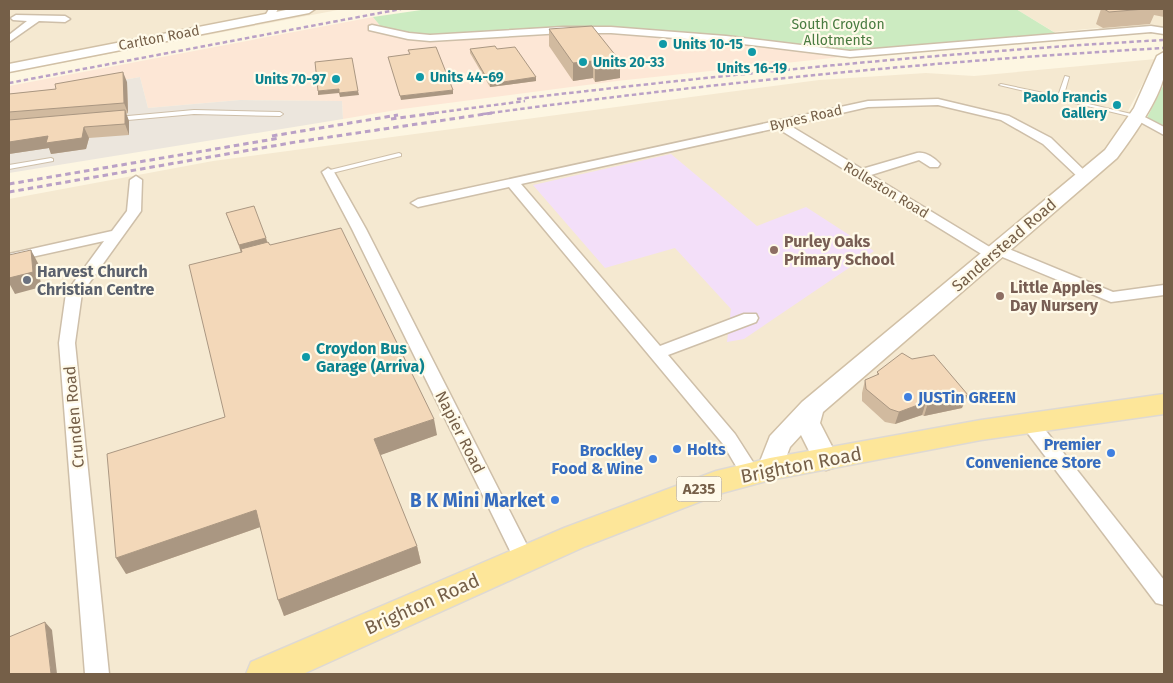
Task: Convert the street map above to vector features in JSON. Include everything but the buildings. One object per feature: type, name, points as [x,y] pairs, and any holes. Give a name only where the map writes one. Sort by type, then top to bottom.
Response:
[{"type":"main road","name":"Carlton Road","points":[[9,68],[272,13],[309,9]]},
{"type":"main road","name":"Sanderstead Road","points":[[760,471],[779,443],[811,408],[1111,154],[1130,131],[1158,75],[1164,56]]},
{"type":"main road","name":"Brighton Road","points":[[264,674],[524,559],[677,497],[760,471],[1029,422],[1164,404]]},
{"type":"main road","points":[[811,408],[808,423],[826,460]]},
{"type":"street","points":[[16,18],[65,19]]},
{"type":"street","points":[[9,39],[37,18]]},
{"type":"street","points":[[1151,20],[1164,22]]},
{"type":"street","points":[[372,28],[383,28],[408,36],[430,38],[563,30],[611,30],[726,38],[850,54],[1151,30],[1164,31]]},
{"type":"street","name":"Bynes Road","points":[[418,203],[868,104],[938,102],[1005,118],[1047,141],[1084,176]]},
{"type":"street","points":[[1137,116],[1164,132]]},
{"type":"street","name":"Rolleston Road","points":[[779,124],[860,174],[996,253],[1111,297],[1164,290]]},
{"type":"street","points":[[860,174],[921,156],[934,164]]},
{"type":"street","name":"Napier Road","points":[[328,172],[354,230],[524,559]]},
{"type":"street","name":"Crunden Road","points":[[97,674],[67,343],[74,293],[134,211],[136,180]]},
{"type":"street","points":[[512,182],[729,439],[760,471]]},
{"type":"street","points":[[9,258],[115,235]]},
{"type":"street","points":[[657,353],[750,318]]},
{"type":"street","points":[[1029,422],[1164,596]]},
{"type":"lane","points":[[1060,98],[1067,77]]},
{"type":"lane","points":[[1001,84],[1137,116]]},
{"type":"lane","points":[[106,119],[194,112],[280,114]]},
{"type":"lane","points":[[328,172],[400,155]]},
{"type":"lane","points":[[9,167],[51,160]]},
{"type":"shaded area","points":[[9,9],[343,9],[9,73]]},
{"type":"shaded area","points":[[1016,9],[1164,9],[1164,28],[1104,31],[1098,28],[1054,32]]},
{"type":"shaded area","points":[[373,17],[386,33],[437,41],[585,32],[702,39],[841,57],[617,81],[402,109],[343,119],[342,101],[240,100],[148,108],[140,77],[9,100],[9,86]]},
{"type":"shaded area","points":[[1156,59],[1128,111],[1147,118],[1164,128],[1164,674],[9,674],[9,199],[213,161],[819,80],[926,73],[974,76]]},
{"type":"shaded area","points":[[140,77],[148,108],[240,100],[342,101],[343,119],[9,173],[9,100]]},
{"type":"shaded area","name":"Purley Oaks Primary School","points":[[671,154],[757,226],[806,207],[874,251],[744,339],[727,342],[731,309],[675,248],[605,268],[533,185]]},
{"type":"green space","name":"South Croydon Allotments","points":[[428,9],[1016,9],[1065,39],[841,57],[701,39],[584,31],[437,41],[386,33],[373,17]]},
{"type":"green space","points":[[1164,84],[1164,128],[1147,118]]},
{"type":"railway","points":[[9,83],[401,9]]},
{"type":"railway","points":[[517,99],[840,65],[1164,40]]},
{"type":"railway","points":[[483,114],[653,92],[823,74],[993,59],[1164,48]]},
{"type":"railway","points":[[427,114],[525,101]]},
{"type":"railway","points":[[391,119],[437,113]]},
{"type":"railway","points":[[9,192],[296,142],[492,113]]},
{"type":"railway","points":[[272,136],[398,115]]},
{"type":"railway","points":[[9,184],[280,138]]},
{"type":"place","name":"Units 10-15","points":[[663,44]]},
{"type":"place","name":"Units 16-19","points":[[752,52]]},
{"type":"place","name":"Units 20-33","points":[[583,62]]},
{"type":"place","name":"Units 44-69","points":[[420,77]]},
{"type":"place","name":"Units 70-97","points":[[336,79]]},
{"type":"place","name":"Paolo Francis Gallery","points":[[1117,105]]},
{"type":"place","name":"Purley Oaks Primary School","points":[[774,250]]},
{"type":"place","name":"Harvest Church Christian Centre","points":[[27,280]]},
{"type":"place","name":"Little Apples Day Nursery","points":[[1000,296]]},
{"type":"place","name":"Croydon Bus Garage (Arriva)","points":[[306,357]]},
{"type":"place","name":"JUSTin GREEN","points":[[908,397]]},
{"type":"place","name":"Holts","points":[[677,449]]},
{"type":"place","name":"Premier Convenience Store","points":[[1111,453]]},
{"type":"place","name":"Brockley Food & Wine","points":[[653,459]]},
{"type":"place","name":"B K Mini Market","points":[[555,500]]}]
